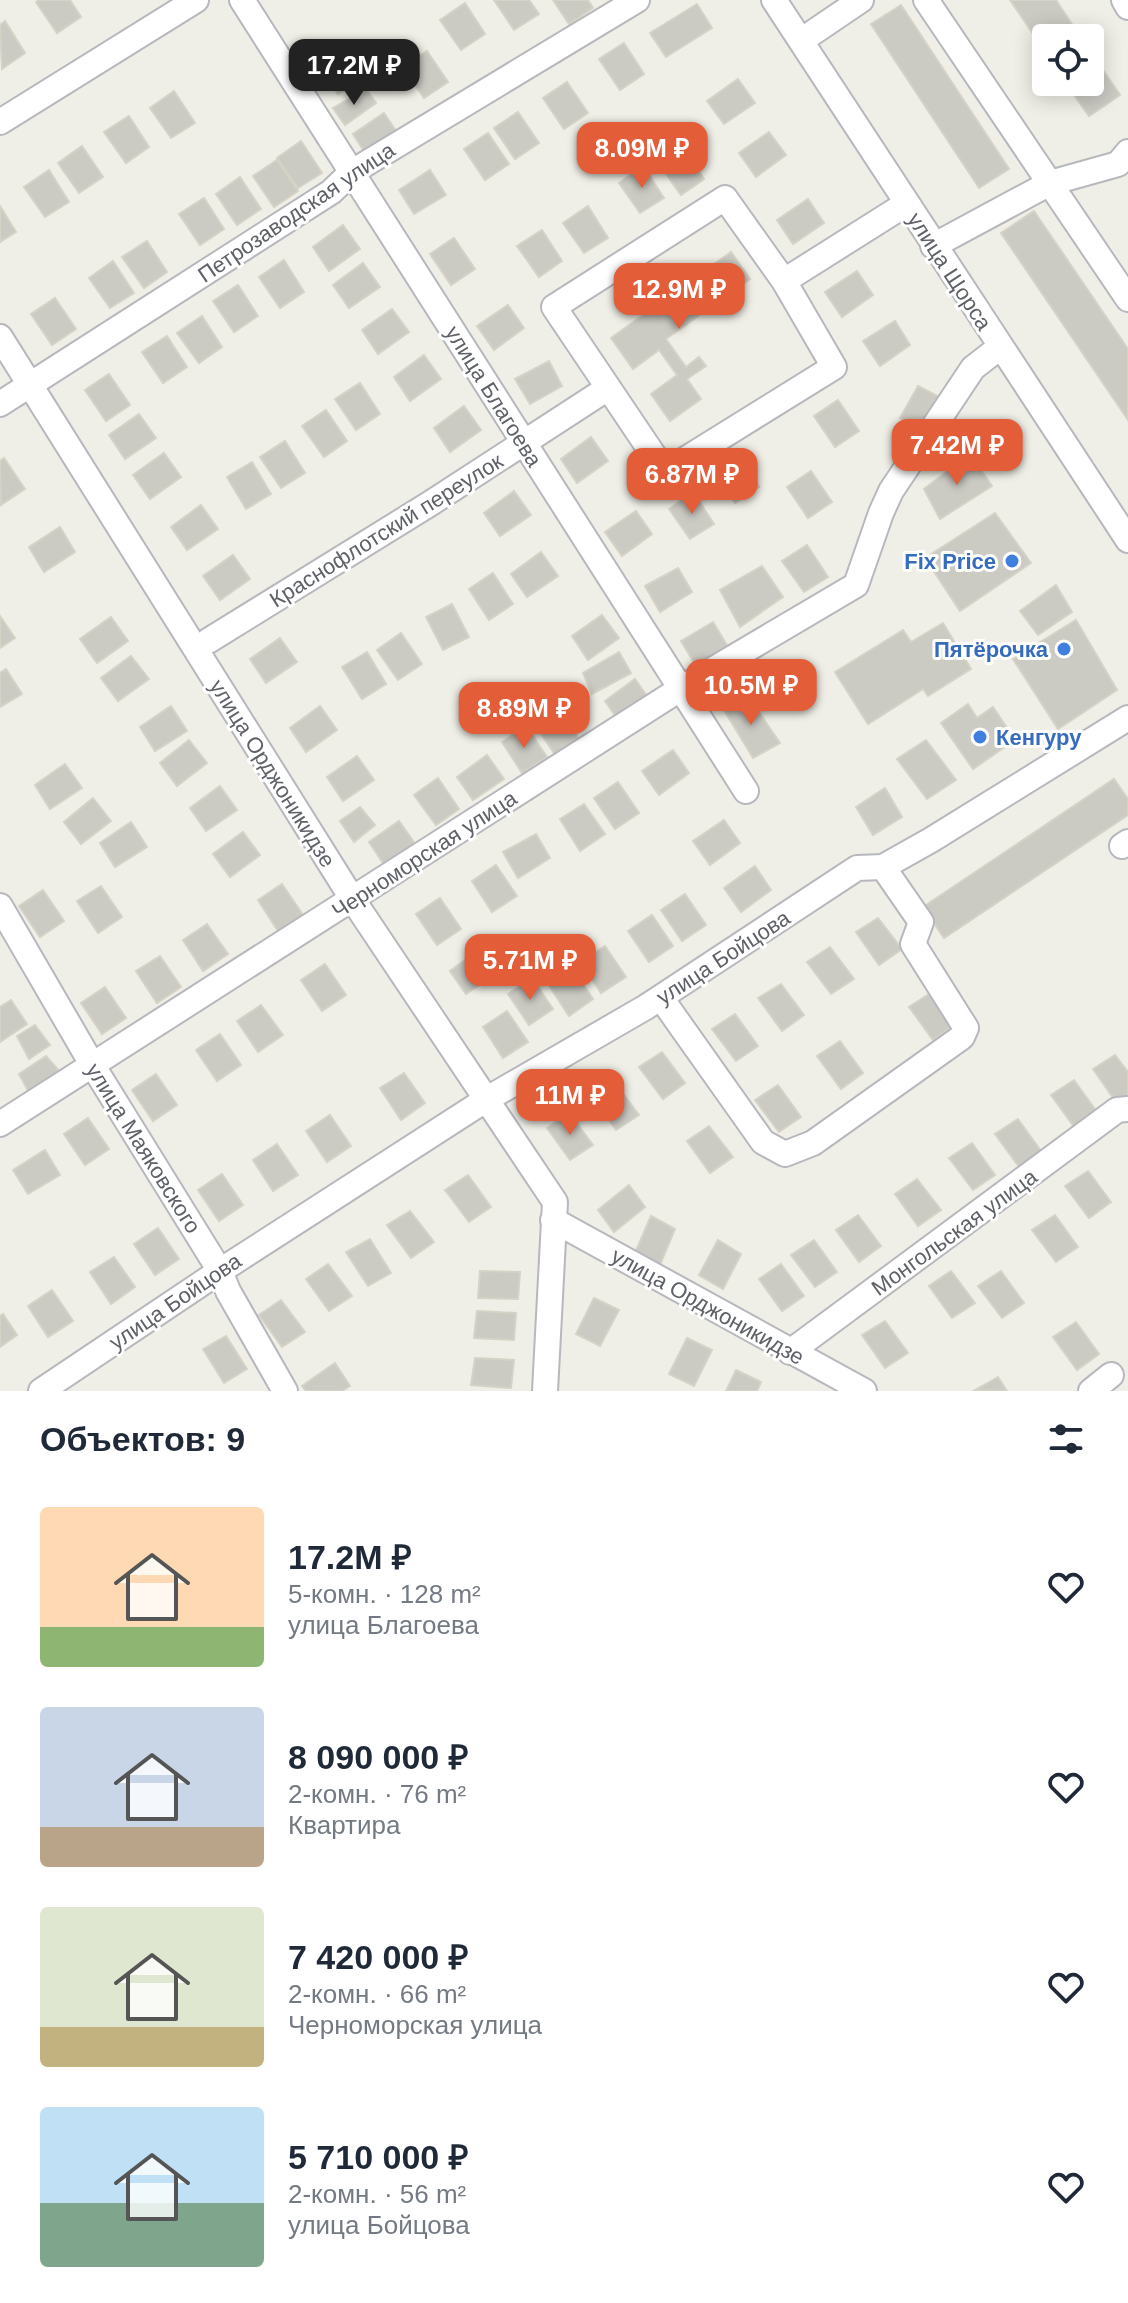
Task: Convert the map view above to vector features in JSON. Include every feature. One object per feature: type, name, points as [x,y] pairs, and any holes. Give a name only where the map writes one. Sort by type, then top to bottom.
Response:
[{"type":"street","points":[[0,122],[196,0]]},
{"type":"street","name":"улица Благоева","points":[[242,0],[746,791]]},
{"type":"street","name":"Петрозаводская улица","points":[[0,404],[331,192],[352,172],[637,0]]},
{"type":"street","name":"улица Щорса","points":[[774,0],[1128,540]]},
{"type":"street","points":[[802,40],[861,0]]},
{"type":"street","points":[[926,0],[1128,299]]},
{"type":"street","points":[[1124,0],[1128,7]]},
{"type":"street","points":[[933,246],[1050,183],[1118,164],[1128,152]]},
{"type":"street","points":[[725,198],[784,281],[834,367],[665,472],[554,307],[725,198]]},
{"type":"street","points":[[784,281],[906,204]]},
{"type":"street","name":"улица Орджоникидзе","points":[[0,337],[353,900],[487,1099],[554,1211],[790,1352],[864,1391]]},
{"type":"street","name":"Черноморская улица","points":[[0,1124],[680,689],[856,585],[881,513],[896,482],[973,368],[1000,347]]},
{"type":"street","name":"Краснофлотский переулок","points":[[208,641],[608,388]]},
{"type":"street","name":"улица Бойцова","points":[[41,1391],[487,1099],[661,998],[857,868],[883,867],[1125,727]]},
{"type":"street","points":[[661,998],[763,1142],[785,1154],[813,1143],[962,1037],[966,1028],[913,944],[921,922],[883,867]]},
{"type":"street","name":"улица Маяковского","points":[[0,906],[93,1066],[220,1271],[228,1291],[285,1391]]},
{"type":"street","name":"Монгольская улица","points":[[790,1352],[1123,1109]]},
{"type":"street","points":[[545,1391],[554,1211]]},
{"type":"street","points":[[1091,1391],[1111,1375]]},
{"type":"building","points":[[70,0],[81,17],[57,33],[36,2]]},
{"type":"building","points":[[494,0],[529,0],[539,14],[514,30]]},
{"type":"building","points":[[553,0],[588,0],[593,8],[569,24]]},
{"type":"building","points":[[1010,0],[1056,0],[1072,24],[1032,24],[1032,32]]},
{"type":"building","points":[[465,3],[485,34],[461,50],[440,20]]},
{"type":"building","points":[[697,4],[712,28],[666,57],[650,33]]},
{"type":"building","points":[[901,5],[1009,169],[979,188],[871,24]]},
{"type":"building","points":[[5,21],[25,53],[2,69],[0,25]]},
{"type":"building","points":[[624,43],[644,74],[620,90],[599,59]]},
{"type":"building","points":[[353,49],[368,73],[338,94],[321,70]]},
{"type":"building","points":[[427,51],[448,82],[424,98],[403,67]]},
{"type":"building","points":[[1104,72],[1120,95],[1089,116],[1075,96],[1104,96]]},
{"type":"building","points":[[738,79],[755,103],[724,124],[707,101]]},
{"type":"building","points":[[567,82],[588,113],[564,129],[543,98]]},
{"type":"building","points":[[366,89],[376,103],[345,125],[333,108]]},
{"type":"building","points":[[174,91],[195,123],[171,138],[150,108]]},
{"type":"building","points":[[518,112],[539,143],[515,159],[494,128]]},
{"type":"building","points":[[384,113],[400,137],[369,159],[353,134]]},
{"type":"building","points":[[129,116],[149,147],[126,163],[104,132]]},
{"type":"building","points":[[769,132],[786,155],[756,177],[739,153]]},
{"type":"building","points":[[488,133],[509,164],[485,180],[464,149]]},
{"type":"building","points":[[301,141],[322,173],[298,188],[277,158]]},
{"type":"building","points":[[82,146],[103,177],[79,193],[58,163]]},
{"type":"building","points":[[684,148],[704,179],[681,195],[659,164]]},
{"type":"building","points":[[277,160],[298,191],[274,207],[253,176]]},
{"type":"building","points":[[643,166],[664,198],[640,213],[619,183]]},
{"type":"building","points":[[49,170],[69,202],[45,217],[24,187]]},
{"type":"building","points":[[430,170],[446,195],[414,214],[399,190]]},
{"type":"building","points":[[240,177],[261,209],[237,225],[216,194]]},
{"type":"building","points":[[204,198],[224,229],[200,245],[179,214]]},
{"type":"building","points":[[808,199],[824,223],[793,244],[777,220]]},
{"type":"building","points":[[0,206],[16,232],[0,242]]},
{"type":"building","points":[[588,206],[608,238],[584,253],[563,223]]},
{"type":"building","points":[[1034,211],[1128,349],[1128,420],[1001,233]]},
{"type":"building","points":[[343,225],[360,249],[329,271],[313,247]]},
{"type":"building","points":[[542,230],[562,261],[539,277],[517,246]]},
{"type":"building","points":[[454,238],[475,269],[451,285],[430,254]]},
{"type":"building","points":[[147,241],[167,272],[144,288],[122,257]]},
{"type":"building","points":[[731,252],[750,279],[666,339],[686,367],[699,357],[706,366],[687,379],[701,399],[670,421],[651,394],[677,375],[659,350],[633,369],[611,338]]},
{"type":"building","points":[[284,260],[304,292],[280,308],[259,277]]},
{"type":"building","points":[[113,261],[134,293],[110,308],[89,278]]},
{"type":"building","points":[[363,263],[380,287],[349,308],[333,285]]},
{"type":"building","points":[[857,271],[873,295],[842,317],[825,292]]},
{"type":"building","points":[[238,285],[258,316],[234,332],[213,301]]},
{"type":"building","points":[[55,298],[76,329],[52,345],[31,314]]},
{"type":"building","points":[[508,305],[524,328],[494,350],[477,326]]},
{"type":"building","points":[[392,309],[409,332],[378,354],[362,330]]},
{"type":"building","points":[[202,316],[222,347],[199,363],[177,333]]},
{"type":"building","points":[[895,321],[910,345],[880,366],[863,341]]},
{"type":"building","points":[[167,336],[187,367],[163,383],[142,352]]},
{"type":"building","points":[[424,355],[441,379],[410,401],[394,377]]},
{"type":"building","points":[[549,361],[562,386],[530,404],[515,379]]},
{"type":"building","points":[[109,374],[130,405],[106,421],[85,390]]},
{"type":"building","points":[[360,383],[380,414],[356,430],[335,399]]},
{"type":"building","points":[[918,386],[943,399],[926,432],[900,418]]},
{"type":"building","points":[[838,400],[859,431],[835,447],[814,416]]},
{"type":"building","points":[[464,406],[481,430],[450,452],[434,428]]},
{"type":"building","points":[[326,410],[347,441],[324,457],[302,426]]},
{"type":"building","points":[[139,414],[156,438],[125,459],[109,435]]},
{"type":"building","points":[[591,437],[608,461],[577,483],[561,459]]},
{"type":"building","points":[[285,441],[305,473],[281,488],[260,457]]},
{"type":"building","points":[[164,453],[181,477],[150,499],[133,475]]},
{"type":"building","points":[[970,454],[992,486],[940,519],[924,489]]},
{"type":"building","points":[[739,455],[759,487],[735,503],[714,472]]},
{"type":"building","points":[[4,458],[25,489],[1,505],[0,461]]},
{"type":"building","points":[[252,462],[271,494],[246,509],[227,477]]},
{"type":"building","points":[[811,471],[832,502],[808,518],[787,487]]},
{"type":"building","points":[[514,491],[531,515],[500,536],[484,513]]},
{"type":"building","points":[[693,492],[714,524],[690,539],[669,509]]},
{"type":"building","points":[[201,505],[218,529],[187,550],[171,527]]},
{"type":"building","points":[[636,511],[652,534],[622,556],[605,532]]},
{"type":"building","points":[[995,513],[1031,563],[960,611],[925,558]]},
{"type":"building","points":[[60,527],[75,552],[44,572],[29,547]]},
{"type":"building","points":[[807,545],[828,577],[804,592],[782,561]]},
{"type":"building","points":[[541,552],[558,576],[527,597],[511,574]]},
{"type":"building","points":[[233,555],[250,579],[220,600],[203,576]]},
{"type":"building","points":[[762,566],[783,597],[740,627],[720,590]]},
{"type":"building","points":[[678,568],[692,592],[660,612],[645,586]]},
{"type":"building","points":[[493,573],[513,604],[489,620],[469,589]]},
{"type":"building","points":[[1056,585],[1072,612],[1038,635],[1020,611]]},
{"type":"building","points":[[452,604],[469,637],[443,650],[426,617]]},
{"type":"building","points":[[602,615],[619,638],[588,660],[572,636]]},
{"type":"building","points":[[0,616],[15,638],[0,648]]},
{"type":"building","points":[[111,617],[128,641],[97,663],[80,639]]},
{"type":"building","points":[[1076,620],[1117,690],[1058,729],[1013,659]]},
{"type":"building","points":[[713,622],[728,647],[696,666],[681,641]]},
{"type":"building","points":[[943,623],[971,669],[928,696],[923,689],[868,724],[835,672],[903,630],[911,642]]},
{"type":"building","points":[[401,633],[422,664],[398,680],[377,650]]},
{"type":"building","points":[[280,638],[297,662],[266,683],[250,659]]},
{"type":"building","points":[[367,652],[386,684],[362,699],[342,667]]},
{"type":"building","points":[[619,652],[631,673],[592,694],[583,673]]},
{"type":"building","points":[[131,656],[149,679],[118,701],[101,678]]},
{"type":"building","points":[[6,669],[22,694],[0,707],[0,673]]},
{"type":"building","points":[[635,679],[652,703],[621,724],[605,701]]},
{"type":"building","points":[[747,695],[780,743],[753,758],[724,710]]},
{"type":"building","points":[[968,704],[977,718],[993,707],[1015,740],[973,769],[941,723]]},
{"type":"building","points":[[171,706],[187,731],[155,751],[140,727]]},
{"type":"building","points":[[320,706],[337,730],[306,752],[290,728]]},
{"type":"building","points":[[560,709],[580,741],[556,756],[535,725]]},
{"type":"building","points":[[526,726],[547,757],[522,773],[502,742]]},
{"type":"building","points":[[189,740],[207,763],[177,786],[160,763]]},
{"type":"building","points":[[926,740],[956,780],[927,799],[897,759]]},
{"type":"building","points":[[673,750],[689,773],[659,795],[642,771]]},
{"type":"building","points":[[487,755],[504,779],[473,800],[457,777]]},
{"type":"building","points":[[357,756],[374,780],[343,801],[327,777]]},
{"type":"building","points":[[65,764],[82,788],[50,809],[35,785]]},
{"type":"building","points":[[438,778],[459,809],[436,825],[414,795]]},
{"type":"building","points":[[1114,779],[1128,799],[1128,815],[944,938],[923,907]]},
{"type":"building","points":[[618,782],[639,813],[615,829],[594,798]]},
{"type":"building","points":[[220,786],[237,810],[206,831],[190,808]]},
{"type":"building","points":[[885,788],[902,817],[873,835],[856,807]]},
{"type":"building","points":[[93,798],[111,821],[81,844],[64,822]]},
{"type":"building","points":[[584,804],[605,834],[580,851],[560,819]]},
{"type":"building","points":[[360,807],[375,825],[354,842],[340,821]]},
{"type":"building","points":[[724,820],[740,843],[710,865],[693,841]]},
{"type":"building","points":[[399,821],[416,845],[385,866],[369,842]]},
{"type":"building","points":[[131,822],[147,847],[115,867],[100,843]]},
{"type":"building","points":[[243,832],[260,855],[230,877],[213,854]]},
{"type":"building","points":[[536,834],[550,858],[518,878],[503,852]]},
{"type":"building","points":[[496,865],[517,896],[492,912],[472,881]]},
{"type":"building","points":[[755,866],[771,890],[741,912],[724,888]]},
{"type":"building","points":[[282,884],[303,915],[278,931],[258,900]]},
{"type":"building","points":[[101,886],[122,917],[98,933],[77,901]]},
{"type":"building","points":[[43,890],[64,921],[40,937],[19,906]]},
{"type":"building","points":[[685,894],[706,925],[682,941],[661,910]]},
{"type":"building","points":[[440,898],[461,929],[437,945],[416,914]]},
{"type":"building","points":[[652,915],[673,946],[649,962],[628,931]]},
{"type":"building","points":[[878,918],[902,949],[879,965],[856,932]]},
{"type":"building","points":[[207,924],[228,954],[203,971],[183,940]]},
{"type":"building","points":[[605,946],[626,977],[601,993],[581,962]]},
{"type":"building","points":[[830,947],[854,979],[831,994],[807,962]]},
{"type":"building","points":[[480,949],[497,973],[466,994],[450,971]]},
{"type":"building","points":[[160,956],[181,987],[157,1003],[136,971]]},
{"type":"building","points":[[325,964],[346,995],[322,1011],[301,980]]},
{"type":"building","points":[[572,968],[593,999],[569,1016],[548,984]]},
{"type":"building","points":[[532,978],[553,1009],[529,1025],[508,994]]},
{"type":"building","points":[[781,984],[804,1015],[782,1031],[758,998]]},
{"type":"building","points":[[105,987],[126,1018],[102,1034],[81,1003]]},
{"type":"building","points":[[932,992],[955,1024],[933,1040],[909,1007]]},
{"type":"building","points":[[11,1000],[27,1024],[0,1042],[0,1007]]},
{"type":"building","points":[[261,1005],[283,1035],[258,1052],[237,1021]]},
{"type":"building","points":[[507,1011],[528,1042],[503,1058],[483,1027]]},
{"type":"building","points":[[735,1014],[758,1046],[736,1061],[712,1029]]},
{"type":"building","points":[[35,1025],[50,1045],[29,1059],[17,1036]]},
{"type":"building","points":[[220,1034],[241,1065],[217,1081],[196,1050]]},
{"type":"building","points":[[840,1041],[863,1073],[841,1089],[817,1056]]},
{"type":"building","points":[[662,1052],[685,1083],[663,1099],[639,1067]]},
{"type":"building","points":[[1115,1055],[1128,1072],[1128,1094],[1116,1102],[1093,1069]]},
{"type":"building","points":[[46,1056],[61,1073],[30,1094],[19,1074]]},
{"type":"building","points":[[404,1073],[425,1103],[401,1120],[380,1088]]},
{"type":"building","points":[[156,1074],[177,1105],[153,1121],[132,1090]]},
{"type":"building","points":[[1074,1080],[1097,1112],[1075,1128],[1051,1095]]},
{"type":"building","points":[[615,1083],[639,1115],[616,1130],[593,1098]]},
{"type":"building","points":[[778,1085],[801,1117],[779,1132],[755,1100]]},
{"type":"building","points":[[569,1113],[593,1145],[570,1160],[547,1128]]},
{"type":"building","points":[[330,1115],[351,1146],[327,1162],[306,1131]]},
{"type":"building","points":[[88,1118],[109,1149],[85,1165],[64,1134]]},
{"type":"building","points":[[1018,1119],[1041,1151],[1019,1167],[995,1134]]},
{"type":"building","points":[[709,1126],[733,1157],[710,1173],[687,1141]]},
{"type":"building","points":[[972,1143],[995,1175],[973,1190],[949,1158]]},
{"type":"building","points":[[277,1144],[298,1175],[273,1191],[253,1160]]},
{"type":"building","points":[[45,1150],[60,1175],[28,1194],[13,1170]]},
{"type":"building","points":[[1088,1171],[1111,1202],[1089,1218],[1065,1186]]},
{"type":"building","points":[[222,1174],[243,1205],[219,1221],[198,1190]]},
{"type":"building","points":[[468,1175],[491,1207],[469,1222],[445,1190]]},
{"type":"building","points":[[917,1179],[941,1210],[918,1226],[895,1194]]},
{"type":"building","points":[[629,1185],[645,1207],[614,1232],[598,1210]]},
{"type":"building","points":[[410,1211],[434,1242],[411,1258],[387,1225]]},
{"type":"building","points":[[858,1215],[881,1246],[859,1262],[836,1230]]},
{"type":"building","points":[[1055,1215],[1078,1247],[1056,1262],[1032,1230]]},
{"type":"building","points":[[651,1216],[675,1229],[660,1265],[635,1253]]},
{"type":"building","points":[[158,1228],[179,1259],[155,1275],[134,1244]]},
{"type":"building","points":[[370,1239],[391,1273],[368,1286],[346,1252]]},
{"type":"building","points":[[718,1240],[741,1254],[723,1289],[699,1275]]},
{"type":"building","points":[[814,1240],[837,1272],[815,1287],[791,1255]]},
{"type":"building","points":[[114,1257],[135,1287],[111,1304],[90,1272]]},
{"type":"building","points":[[328,1264],[352,1296],[329,1311],[306,1279]]},
{"type":"building","points":[[781,1264],[804,1296],[782,1311],[759,1279]]},
{"type":"building","points":[[480,1271],[520,1272],[518,1299],[478,1298]]},
{"type":"building","points":[[951,1271],[975,1303],[952,1318],[929,1286]]},
{"type":"building","points":[[1001,1271],[1024,1303],[1002,1318],[978,1286]]},
{"type":"building","points":[[52,1290],[73,1321],[48,1337],[28,1306]]},
{"type":"building","points":[[594,1298],[619,1310],[600,1346],[576,1334]]},
{"type":"building","points":[[281,1300],[305,1332],[282,1347],[259,1315]]},
{"type":"building","points":[[477,1311],[516,1313],[514,1340],[474,1338]]},
{"type":"building","points":[[3,1314],[17,1335],[0,1347],[0,1316]]},
{"type":"building","points":[[885,1321],[908,1353],[885,1368],[862,1335]]},
{"type":"building","points":[[1076,1322],[1099,1354],[1077,1370],[1053,1337]]},
{"type":"building","points":[[226,1336],[247,1369],[224,1383],[203,1349]]},
{"type":"building","points":[[687,1338],[712,1350],[694,1386],[669,1374]]},
{"type":"building","points":[[475,1358],[514,1360],[511,1388],[471,1385]]},
{"type":"building","points":[[335,1363],[350,1386],[342,1391],[306,1391],[302,1386]]},
{"type":"building","points":[[736,1370],[761,1382],[757,1391],[726,1391]]},
{"type":"building","points":[[998,1377],[1007,1391],[975,1390]]},
{"type":"place","name":"Fix Price","points":[[1012,561]]},
{"type":"place","name":"Пятёрочка","points":[[1064,649]]},
{"type":"place","name":"Кенгуру","points":[[980,737]]}]
